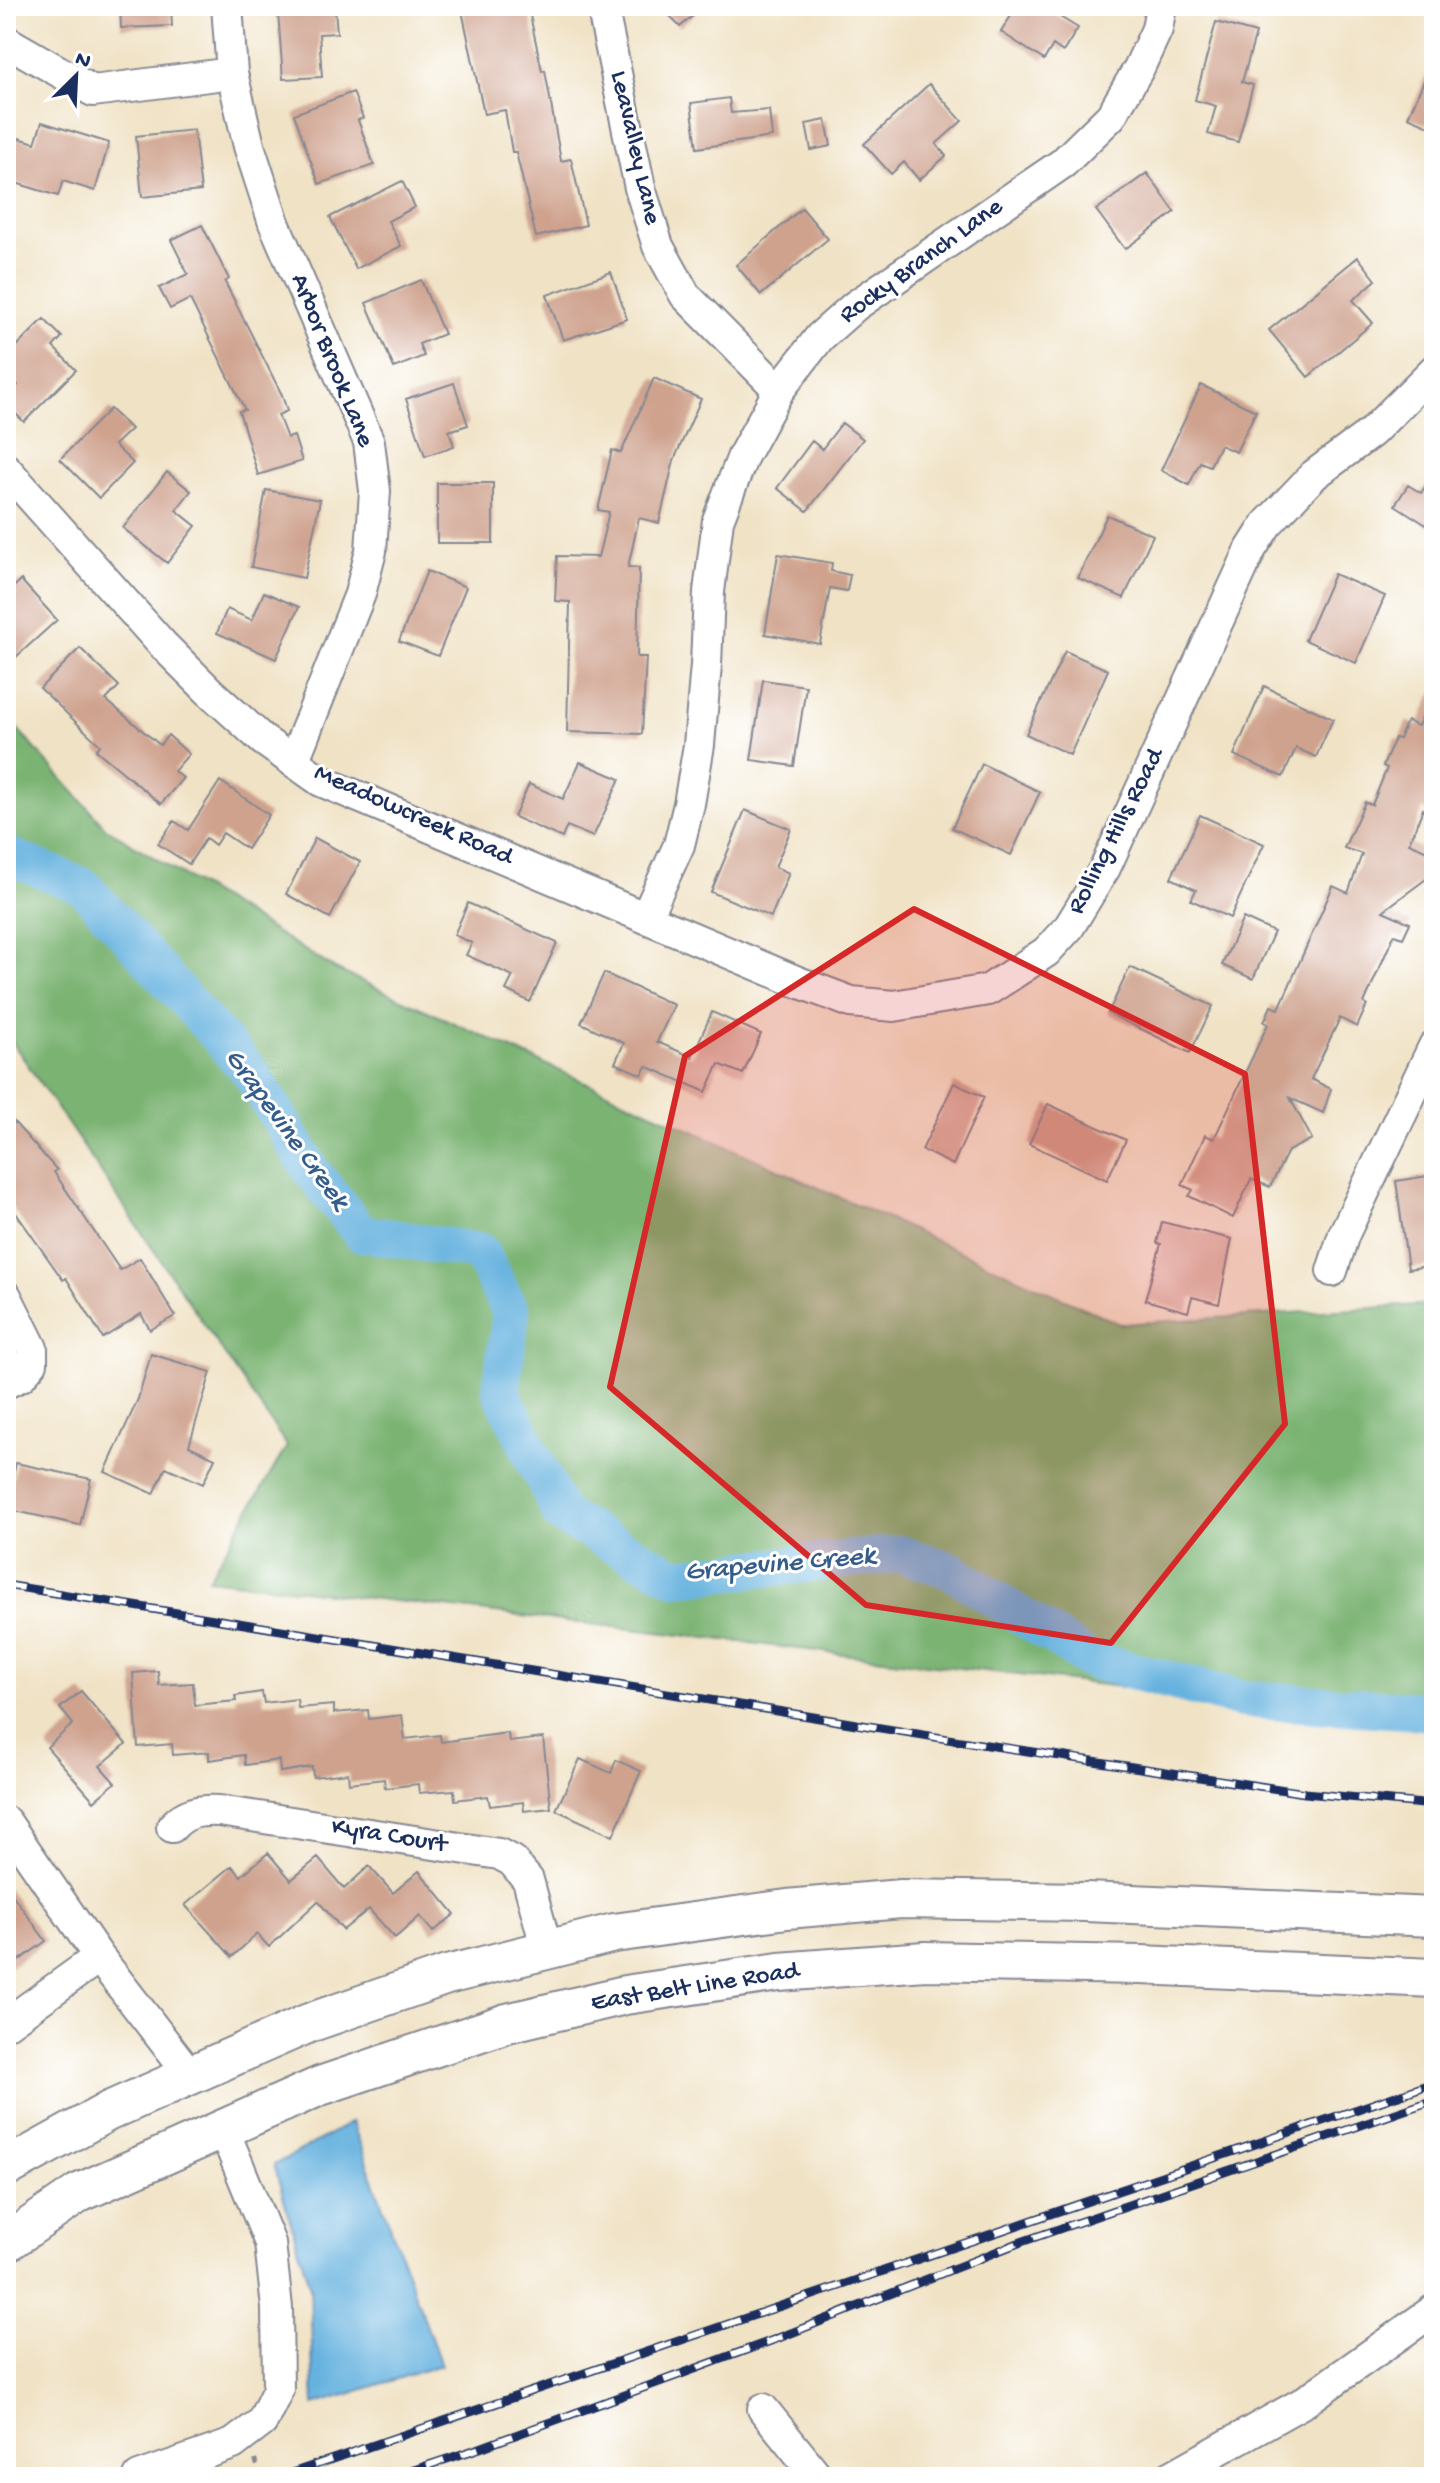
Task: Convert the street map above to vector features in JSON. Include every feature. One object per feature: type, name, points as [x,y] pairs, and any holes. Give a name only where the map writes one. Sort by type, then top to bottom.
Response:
[{"type":"main road","points":[[6,2168],[109,2111],[309,2023],[447,1975],[614,1933],[787,1909],[901,1899],[1086,1902],[1434,1917]]},
{"type":"main road","points":[[1343,1975],[1347,1913]]},
{"type":"main road","points":[[507,2023],[539,1990],[545,1976],[547,1950]]},
{"type":"main road","name":"East Belt Line Road","points":[[6,2243],[79,2193],[320,2086],[507,2023],[625,1995],[764,1975],[925,1961],[1141,1965],[1434,1978]]},
{"type":"main road","points":[[190,2075],[223,2128]]},
{"type":"street","name":"Arbor Brook Lane","points":[[227,6],[232,73],[249,146],[274,223],[369,442],[375,491],[371,551],[360,594],[294,760]]},
{"type":"street","name":"Leavalley Lane","points":[[604,6],[640,188],[658,246],[685,295],[779,390]]},
{"type":"street","name":"Rocky Branch Lane","points":[[646,917],[679,845],[689,804],[699,745],[709,592],[718,520],[743,456],[779,390],[820,337],[855,306],[1063,163],[1111,116],[1157,29],[1161,6]]},
{"type":"street","points":[[6,41],[93,91],[232,73]]},
{"type":"street","name":"Rolling Hills Road","points":[[646,917],[851,1002],[894,1006],[988,990],[1046,952],[1069,927],[1105,868],[1251,549],[1267,524],[1314,475],[1372,432],[1434,370]]},
{"type":"street","name":"Meadowcreek Road","points":[[6,469],[171,653],[263,740],[321,781],[646,917]]},
{"type":"street","points":[[1332,1271],[1344,1234],[1434,1046]]},
{"type":"street","points":[[6,1296],[32,1348],[32,1363],[21,1376],[6,1383]]},
{"type":"street","name":"Kyra Court","points":[[172,1827],[190,1813],[219,1811],[499,1854],[512,1861],[528,1880],[547,1950]]},
{"type":"street","points":[[6,1822],[99,1957],[190,2075]]},
{"type":"street","points":[[6,2024],[99,1957]]},
{"type":"street","points":[[139,2477],[233,2444],[262,2422],[278,2389],[277,2308],[270,2243],[223,2128]]},
{"type":"street","points":[[1170,2477],[1304,2402],[1434,2310]]},
{"type":"street","points":[[763,2409],[818,2477]]},
{"type":"path","points":[[255,2460],[261,2477]]},
{"type":"highlighted area","points":[[914,909],[1245,1074],[1285,1424],[1111,1643],[866,1605],[610,1387],[685,1056]]},
{"type":"green space","points":[[6,716],[106,828],[337,970],[1120,1324],[1434,1304],[1434,1724],[208,1579],[287,1446],[6,1033]]},
{"type":"water","points":[[352,2122],[441,2365],[314,2405],[310,2288],[274,2165]]},
{"type":"building","points":[[120,6],[171,6],[172,26],[121,28]]},
{"type":"building","points":[[461,6],[528,6],[542,71],[545,70],[561,161],[571,159],[586,225],[536,237],[516,152],[512,152],[505,110],[484,114]]},
{"type":"building","points":[[661,6],[704,6],[680,27]]},
{"type":"building","points":[[1017,6],[1042,6],[1078,28],[1063,52],[1053,45],[1044,60],[1001,32]]},
{"type":"building","points":[[335,8],[337,33],[319,34],[322,77],[283,79],[278,12]]},
{"type":"building","points":[[1216,22],[1256,33],[1242,82],[1253,85],[1238,142],[1208,134],[1216,106],[1195,100]]},
{"type":"building","points":[[1434,58],[1434,128],[1408,117]]},
{"type":"building","points":[[929,84],[962,121],[936,144],[946,156],[919,180],[904,162],[891,174],[864,144]]},
{"type":"building","points":[[353,92],[363,118],[358,120],[374,165],[319,184],[294,114]]},
{"type":"building","points":[[729,98],[731,113],[769,110],[772,137],[697,148],[691,103]]},
{"type":"building","points":[[826,120],[831,146],[811,150],[806,124]]},
{"type":"building","points":[[42,122],[109,143],[95,191],[63,181],[58,196],[6,180],[19,138],[35,143]]},
{"type":"building","points":[[194,130],[201,191],[142,197],[136,136]]},
{"type":"building","points":[[1147,173],[1175,212],[1125,249],[1096,210]]},
{"type":"building","points":[[402,181],[415,207],[388,221],[401,246],[356,269],[330,217]]},
{"type":"building","points":[[802,208],[828,239],[761,295],[736,265]]},
{"type":"building","points":[[202,225],[229,279],[225,282],[282,395],[287,411],[278,415],[287,438],[294,436],[302,461],[258,475],[239,411],[245,410],[190,299],[170,309],[159,288],[188,274],[171,240]]},
{"type":"building","points":[[1358,257],[1376,280],[1353,300],[1373,323],[1308,377],[1269,330]]},
{"type":"building","points":[[611,272],[627,319],[563,340],[547,295]]},
{"type":"building","points":[[421,280],[444,334],[419,344],[424,356],[394,368],[366,303]]},
{"type":"building","points":[[44,319],[62,337],[53,347],[76,370],[24,422],[6,404],[6,396],[18,385],[6,373],[6,357]]},
{"type":"building","points":[[654,378],[701,399],[674,460],[659,523],[639,518],[628,567],[639,568],[637,657],[646,657],[642,734],[567,732],[570,602],[555,601],[557,556],[598,557],[609,512],[598,510],[612,450],[621,453]]},
{"type":"building","points":[[454,383],[468,425],[449,431],[454,446],[425,456],[406,399]]},
{"type":"building","points":[[1201,385],[1256,411],[1236,452],[1220,445],[1210,466],[1200,462],[1189,485],[1161,470]]},
{"type":"building","points":[[110,409],[131,429],[114,445],[133,463],[99,498],[60,459]]},
{"type":"building","points":[[842,423],[863,439],[807,511],[777,488],[812,441],[822,449]]},
{"type":"building","points":[[167,472],[191,491],[176,510],[196,526],[167,563],[123,528]]},
{"type":"building","points":[[1434,473],[1434,530],[1395,505],[1408,485],[1421,493]]},
{"type":"building","points":[[437,483],[493,483],[493,543],[437,543]]},
{"type":"building","points":[[266,490],[320,500],[304,578],[251,567]]},
{"type":"building","points":[[1107,515],[1153,535],[1124,598],[1078,578]]},
{"type":"building","points":[[778,554],[832,563],[831,571],[850,575],[847,591],[830,588],[820,644],[765,634]]},
{"type":"building","points":[[427,571],[466,587],[438,656],[399,641]]},
{"type":"building","points":[[1334,574],[1385,596],[1356,663],[1305,640]]},
{"type":"building","points":[[21,580],[57,620],[16,657],[6,646],[6,594]]},
{"type":"building","points":[[264,592],[299,607],[276,659],[217,633],[227,609],[252,620]]},
{"type":"building","points":[[80,648],[119,686],[106,700],[160,745],[168,735],[189,754],[174,771],[183,778],[161,804],[96,750],[100,745],[40,688]]},
{"type":"building","points":[[1065,651],[1108,670],[1070,755],[1026,734]]},
{"type":"building","points":[[763,680],[806,686],[794,766],[751,760]]},
{"type":"building","points":[[1264,686],[1333,719],[1316,757],[1296,748],[1283,777],[1234,755]]},
{"type":"building","points":[[1434,689],[1434,815],[1423,809],[1409,843],[1434,854],[1434,866],[1430,876],[1383,911],[1410,923],[1403,938],[1394,935],[1364,1003],[1367,1005],[1357,1027],[1340,1018],[1311,1079],[1331,1089],[1323,1113],[1290,1098],[1312,1139],[1288,1151],[1270,1187],[1251,1179],[1233,1218],[1189,1196],[1193,1190],[1182,1185],[1205,1135],[1214,1139],[1268,1024],[1264,1022],[1271,1006],[1279,1009],[1333,886],[1348,893],[1362,854],[1344,848],[1365,802],[1372,805],[1395,738],[1399,739],[1407,721],[1418,726]]},
{"type":"building","points":[[580,762],[620,779],[593,837],[567,826],[562,838],[514,817],[529,784],[563,799]]},
{"type":"building","points":[[982,764],[1040,792],[1011,855],[952,828]]},
{"type":"building","points":[[220,781],[269,815],[247,849],[223,833],[215,845],[206,838],[189,864],[158,844],[174,821],[188,830]]},
{"type":"building","points":[[745,810],[791,829],[775,867],[789,873],[771,917],[711,892]]},
{"type":"building","points":[[1200,815],[1264,844],[1230,918],[1191,900],[1196,890],[1171,878]]},
{"type":"building","points":[[315,838],[360,862],[330,918],[286,894]]},
{"type":"building","points":[[468,903],[557,943],[530,1002],[506,990],[513,976],[466,955],[472,943],[454,935]]},
{"type":"building","points":[[1243,918],[1274,932],[1253,979],[1222,965]]},
{"type":"building","points":[[1130,967],[1213,1006],[1190,1053],[1108,1013]]},
{"type":"building","points":[[604,973],[674,1005],[657,1042],[692,1057],[712,1012],[761,1034],[743,1074],[719,1064],[706,1092],[646,1066],[642,1075],[615,1063],[624,1043],[581,1023]]},
{"type":"building","points":[[954,1083],[984,1097],[953,1165],[922,1150]]},
{"type":"building","points":[[1048,1104],[1126,1140],[1107,1180],[1029,1144]]},
{"type":"building","points":[[6,1113],[57,1170],[54,1172],[120,1270],[140,1258],[175,1316],[150,1330],[141,1314],[103,1338],[66,1278],[63,1280],[6,1199]]},
{"type":"building","points":[[1434,1175],[1434,1265],[1408,1269],[1396,1181]]},
{"type":"building","points":[[1162,1222],[1232,1239],[1219,1304],[1192,1297],[1188,1312],[1145,1300],[1161,1244],[1157,1243]]},
{"type":"building","points":[[151,1354],[211,1372],[189,1446],[215,1458],[203,1484],[166,1467],[154,1494],[105,1472],[138,1399]]},
{"type":"building","points":[[16,1463],[91,1479],[80,1525],[6,1509]]},
{"type":"building","points":[[158,1671],[159,1685],[193,1683],[195,1705],[236,1701],[235,1696],[262,1692],[264,1703],[297,1699],[298,1708],[334,1705],[334,1713],[368,1710],[369,1719],[402,1715],[405,1739],[440,1735],[441,1742],[508,1733],[509,1742],[543,1738],[551,1808],[524,1811],[523,1802],[490,1806],[488,1796],[455,1800],[454,1790],[419,1793],[418,1784],[385,1788],[384,1779],[349,1783],[348,1773],[313,1777],[312,1767],[280,1772],[279,1760],[245,1765],[244,1755],[209,1760],[209,1752],[173,1755],[172,1744],[138,1747],[133,1673]]},
{"type":"building","points":[[81,1691],[126,1744],[100,1766],[115,1783],[94,1801],[47,1747],[73,1724],[60,1708]]},
{"type":"building","points":[[580,1759],[611,1773],[616,1760],[641,1771],[613,1836],[556,1810]]},
{"type":"building","points":[[268,1853],[291,1880],[318,1858],[344,1889],[369,1866],[393,1893],[419,1871],[455,1914],[433,1932],[420,1916],[395,1938],[369,1909],[343,1930],[318,1901],[269,1947],[257,1934],[232,1957],[185,1905],[232,1866],[241,1876]]},
{"type":"building","points":[[6,1886],[46,1941],[6,1970]]},
{"type":"waterway","name":"Grapevine Creek","points":[[6,855],[84,887],[251,1073],[311,1170],[361,1233],[480,1252],[511,1312],[501,1391],[562,1516],[675,1577],[900,1554],[950,1570],[1090,1660],[1242,1699],[1434,1712]]},
{"type":"railway","points":[[6,1585],[954,1740],[1305,1793],[1434,1805]]},
{"type":"railway","points":[[280,2477],[1434,2083]]},
{"type":"railway","points":[[393,2477],[776,2339],[1021,2242],[1434,2100]]}]
